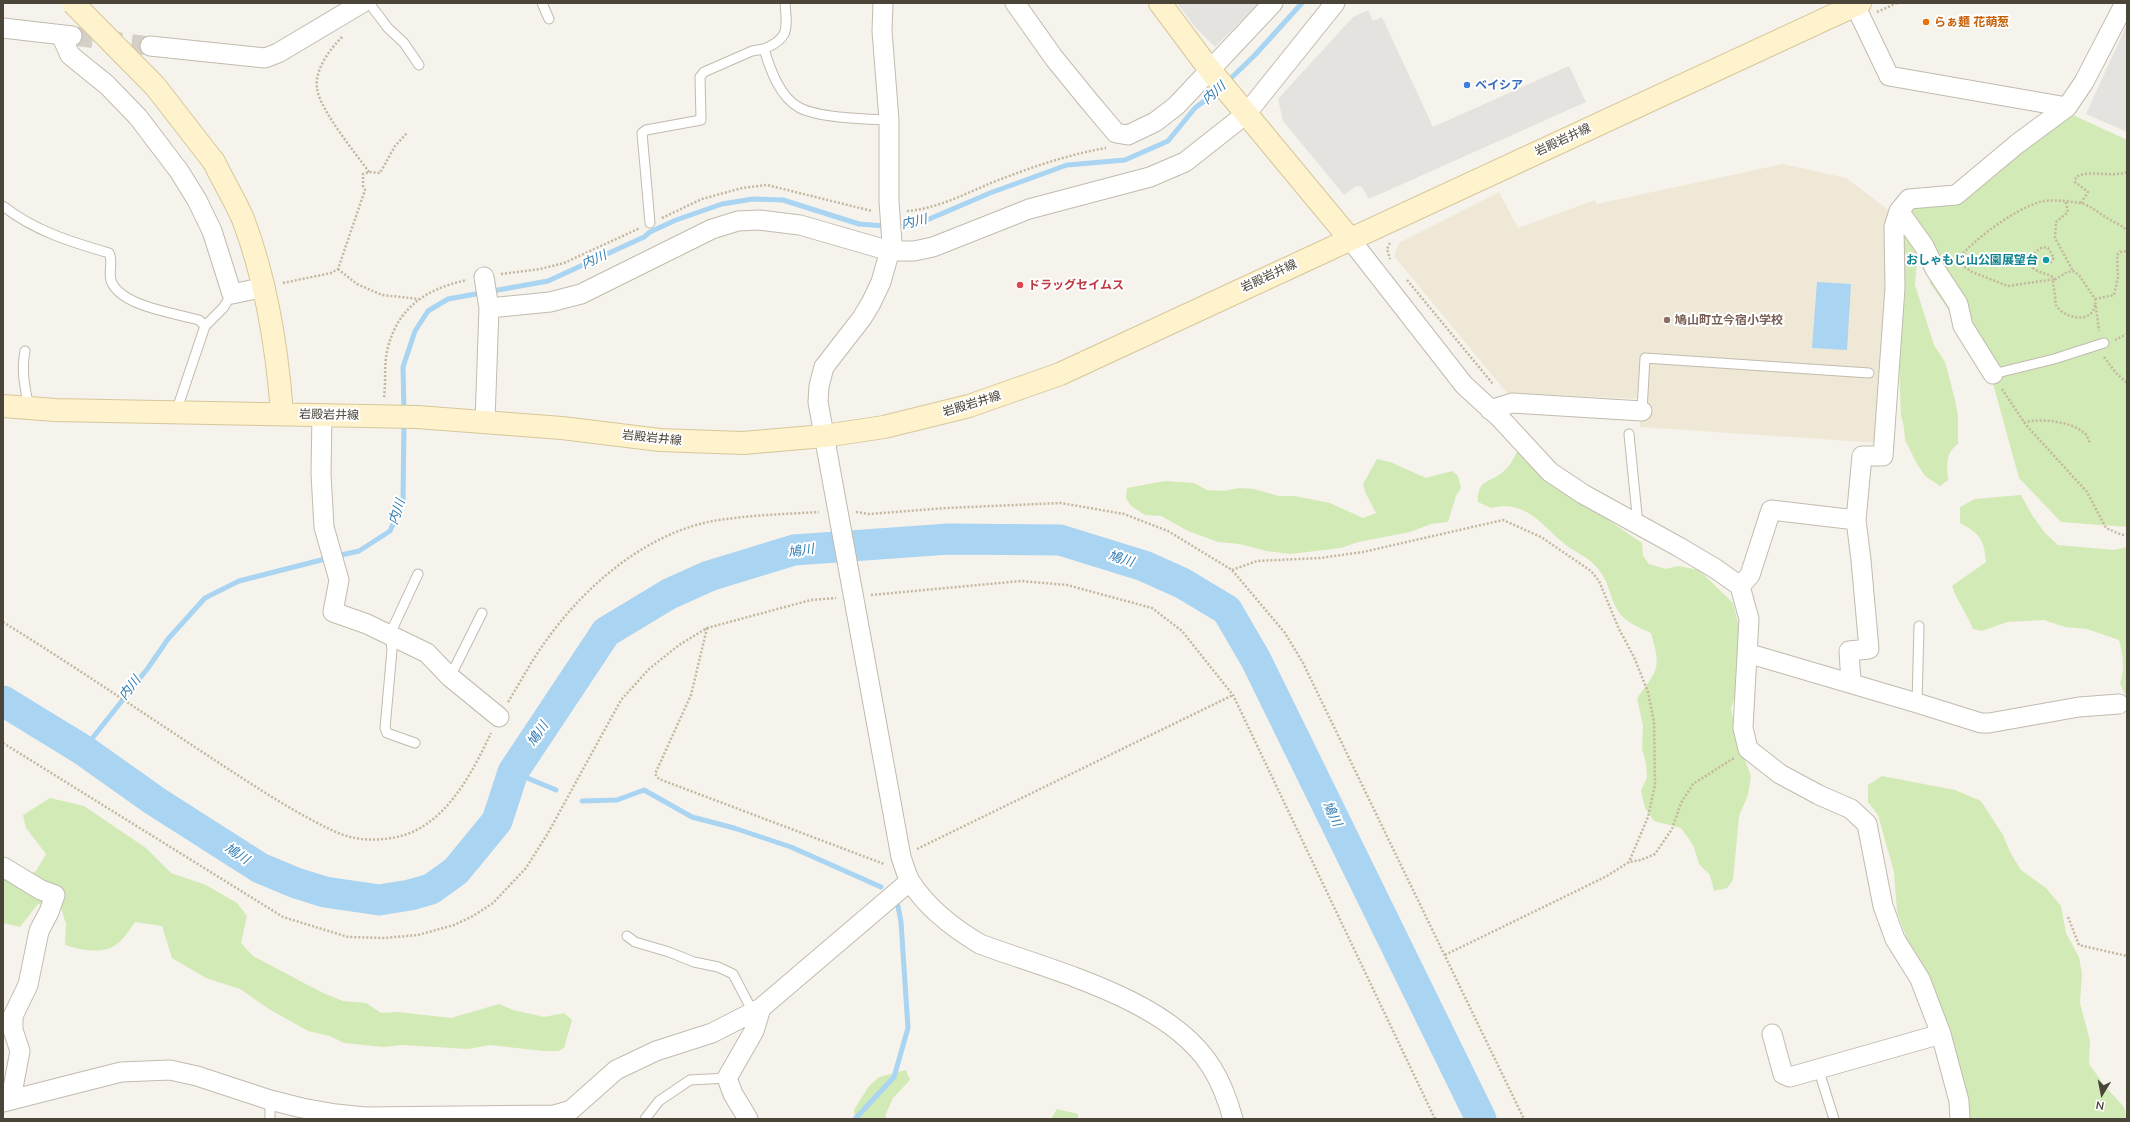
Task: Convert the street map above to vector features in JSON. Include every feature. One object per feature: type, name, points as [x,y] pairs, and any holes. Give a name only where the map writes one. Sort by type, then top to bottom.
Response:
[{"type":"main road","points":[[73,3],[154,86],[214,162],[242,218],[265,287],[278,368],[282,413]]},
{"type":"main road","points":[[1160,3],[1210,70],[1350,239]]},
{"type":"main road","name":"岩殿岩井線","points":[[3,406],[55,410],[282,413],[417,417],[485,421],[702,443],[743,443],[824,436],[884,427],[969,406],[1060,374],[1350,239],[1858,8]]},
{"type":"street","points":[[150,46],[265,58],[278,53],[362,3]]},
{"type":"street","points":[[883,3],[882,31],[889,120],[891,247],[881,282],[871,303],[862,318],[845,337],[824,367],[819,386],[818,402],[839,510],[853,597],[901,857],[910,881],[944,920],[980,944],[1114,993],[1181,1033],[1194,1045],[1212,1067],[1223,1087],[1232,1119]]},
{"type":"street","points":[[1015,3],[1054,58],[1116,133],[1128,135],[1155,122],[1176,106],[1273,3]]},
{"type":"street","points":[[489,308],[550,302],[581,294],[712,229],[738,221],[760,220],[800,225],[891,247],[914,250],[933,247],[1029,209],[1150,177],[1185,162],[1246,114],[1336,3]]},
{"type":"street","points":[[1851,683],[1849,652],[1869,649],[1856,520],[1860,463],[1862,456],[1883,456],[1895,288],[1894,227],[1899,211],[1909,200],[1956,195],[2017,144],[2067,107],[2084,82],[2125,3]]},
{"type":"street","points":[[1858,8],[1889,76],[2067,107]]},
{"type":"street","points":[[3,28],[67,35],[70,55],[108,85],[138,117],[180,171],[197,200],[212,231],[232,294],[265,287]]},
{"type":"street","points":[[1899,211],[1924,246],[1935,269],[1958,304],[1963,326],[1993,374]]},
{"type":"street","points":[[1350,239],[1464,385],[1550,472],[1583,494],[1638,526],[1698,558],[1740,586],[1749,619],[1743,728],[1748,749],[1780,774],[1819,795],[1851,809],[1867,824],[1883,906],[1895,939],[1920,979],[1941,1034],[1959,1102],[1960,1119]]},
{"type":"street","points":[[484,277],[489,308],[485,421]]},
{"type":"street","points":[[1490,410],[1512,403],[1642,411]]},
{"type":"street","points":[[322,414],[321,474],[324,528],[339,580],[333,612],[390,634],[426,653],[450,676],[499,717]]},
{"type":"street","points":[[1740,586],[1750,575],[1770,510],[1856,520]]},
{"type":"street","points":[[1747,653],[1981,723],[1989,724],[2079,707],[2119,704]]},
{"type":"street","points":[[3,867],[41,890],[55,895],[49,912],[39,931],[28,985],[13,1016],[13,1030],[20,1051],[13,1088],[8,1101]]},
{"type":"street","points":[[8,1101],[121,1072],[170,1070],[197,1076],[270,1100],[336,1114],[365,1117],[554,1115],[571,1110],[616,1070],[656,1051],[712,1033],[757,1010],[910,881]]},
{"type":"street","points":[[748,1119],[733,1094],[727,1078],[754,1031],[757,1010]]},
{"type":"street","points":[[1772,1034],[1782,1074],[1790,1077],[1941,1034]]},
{"type":"lane","points":[[369,3],[388,28],[404,43],[419,65]]},
{"type":"lane","points":[[542,3],[549,19]]},
{"type":"lane","points":[[650,223],[642,133],[646,130],[701,120],[700,77],[704,72],[752,51],[764,49],[778,42],[784,33],[786,24],[785,3]]},
{"type":"lane","points":[[764,49],[769,65],[778,84],[786,96],[800,108],[829,115],[889,120]]},
{"type":"lane","points":[[3,206],[34,227],[61,239],[110,253],[112,259],[109,276],[113,285],[122,296],[134,302],[199,320],[205,326]]},
{"type":"lane","points":[[176,412],[205,326],[223,308],[232,294]]},
{"type":"lane","points":[[1993,374],[2054,359],[2104,344]]},
{"type":"lane","points":[[25,351],[22,365],[29,408]]},
{"type":"lane","points":[[1642,411],[1646,358],[1869,373]]},
{"type":"lane","points":[[1630,434],[1638,526]]},
{"type":"lane","points":[[415,743],[387,733],[385,728],[392,650],[390,634],[418,574]]},
{"type":"lane","points":[[450,676],[482,614]]},
{"type":"lane","points":[[1918,703],[1919,626]]},
{"type":"lane","points":[[627,936],[635,942],[669,952],[694,962],[718,967],[733,974],[757,1010]]},
{"type":"lane","points":[[1818,1068],[1834,1119]]},
{"type":"lane","points":[[645,1119],[659,1101],[690,1080],[727,1078]]},
{"type":"lane","points":[[270,1100],[270,1119]]},
{"type":"path","points":[[1858,8],[1897,3]]},
{"type":"path","points":[[346,33],[334,46],[320,69],[317,87],[324,107],[369,172]]},
{"type":"path","points":[[265,287],[331,273],[338,269],[365,190],[363,186],[363,174],[369,172],[380,173],[395,146],[407,133]]},
{"type":"path","points":[[2081,203],[2088,192],[2074,182],[2076,177],[2086,174],[2113,176],[2127,172]]},
{"type":"path","points":[[1955,262],[1983,234],[2021,211],[2041,202],[2081,203],[2098,211],[2108,219],[2124,226],[2127,231]]},
{"type":"path","points":[[2066,202],[2068,212],[2056,222],[2055,238],[2073,271],[2079,276],[2095,299],[2099,329],[2104,344]]},
{"type":"path","points":[[1392,240],[1387,249],[1389,258],[1394,263]]},
{"type":"path","points":[[2046,261],[2051,262],[2054,258],[2048,248],[2043,247],[2035,253],[2032,258],[2033,268],[2039,273],[2051,275],[2055,279]]},
{"type":"path","points":[[2095,299],[2114,295],[2118,277],[2116,255],[2120,252],[2127,251]]},
{"type":"path","points":[[1950,257],[1955,262],[1972,272],[2008,286],[2055,279],[2067,272],[2073,271]]},
{"type":"path","points":[[338,269],[357,284],[382,295],[419,300]]},
{"type":"path","points":[[1403,275],[1485,377],[1512,403]]},
{"type":"path","points":[[2055,279],[2053,281],[2056,305],[2067,315],[2086,316],[2093,312],[2095,305]]},
{"type":"path","points":[[2094,346],[2116,373],[2127,383]]},
{"type":"path","points":[[1993,374],[2024,423],[2087,492],[2106,528],[2122,535],[2127,534]]},
{"type":"path","points":[[2024,423],[2032,420],[2044,420],[2077,428],[2087,435],[2090,442]]},
{"type":"path","points":[[3,622],[77,667],[264,792],[339,833],[363,840],[392,838],[411,833],[431,820],[447,806],[472,772],[499,717],[543,645],[573,607],[637,552],[659,540],[690,528],[718,520],[839,510],[869,514],[946,508],[1061,504],[1124,514],[1168,531],[1232,570],[1285,633],[1303,663],[1524,1119]]},
{"type":"path","points":[[1232,570],[1257,561],[1320,558],[1363,552],[1503,520],[1540,537],[1592,571],[1599,581],[1619,629],[1634,657],[1648,692],[1654,722],[1655,784],[1648,817],[1629,862]]},
{"type":"path","points":[[3,743],[283,917],[348,937],[384,938],[418,935],[454,925],[473,916],[493,903],[521,873],[548,833],[621,700],[649,669],[679,645],[707,628],[811,600],[1021,581],[1067,585],[1152,608],[1182,631],[1233,695],[1435,1119]]},
{"type":"path","points":[[707,628],[691,695],[656,774],[659,779],[886,864],[1233,695]]},
{"type":"path","points":[[1445,955],[1607,876],[1629,862],[1641,860],[1655,854],[1672,829],[1681,803],[1693,784],[1748,749]]},
{"type":"path","points":[[2068,917],[2079,945],[2127,956]]},
{"type":"shaded area","points":[[1177,3],[1259,3],[1215,47],[1195,27]]},
{"type":"shaded area","points":[[1368,10],[1373,21],[1382,17],[1433,127],[1569,66],[1586,102],[1369,199],[1362,187],[1356,186],[1344,195],[1283,121],[1278,99],[1353,17]]},
{"type":"shaded area","points":[[2127,24],[2127,132],[2086,114]]},
{"type":"shaded area","name":"鳩山町立今宿小学校","points":[[1783,164],[1846,178],[1890,211],[1880,443],[1640,427],[1640,399],[1507,393],[1394,256],[1399,243],[1499,192],[1518,228],[1595,200],[1597,204]]},
{"type":"green space","points":[[2071,114],[2127,140],[2127,527],[2061,522],[2019,478],[1989,369],[1930,283],[1929,236],[1907,216],[1911,207],[1961,200],[2020,149]]},
{"type":"green space","points":[[1902,226],[1918,247],[1915,285],[1934,345],[1945,362],[1958,415],[1958,444],[1949,455],[1947,464],[1948,480],[1940,486],[1925,476],[1917,464],[1905,440],[1901,416],[1899,364]]},
{"type":"green space","points":[[1518,450],[1598,513],[1642,543],[1643,556],[1649,564],[1666,569],[1678,566],[1699,570],[1733,603],[1738,623],[1738,663],[1737,690],[1731,709],[1739,744],[1751,776],[1748,795],[1739,816],[1733,880],[1727,888],[1714,891],[1710,875],[1699,864],[1693,845],[1681,828],[1654,821],[1645,808],[1641,791],[1647,777],[1646,763],[1642,749],[1643,726],[1637,698],[1650,681],[1656,668],[1656,654],[1651,633],[1633,624],[1621,615],[1615,606],[1602,575],[1593,563],[1570,548],[1535,518],[1516,508],[1504,506],[1491,508],[1478,502],[1478,494],[1482,485],[1506,469],[1512,462]]},
{"type":"green space","points":[[1377,459],[1390,462],[1426,478],[1452,471],[1458,476],[1461,488],[1456,496],[1448,522],[1431,524],[1410,532],[1358,542],[1341,548],[1291,554],[1266,551],[1240,544],[1218,542],[1188,531],[1161,516],[1145,515],[1131,506],[1126,498],[1127,488],[1165,481],[1194,483],[1207,490],[1224,491],[1239,488],[1254,489],[1279,496],[1295,496],[1330,503],[1363,518],[1376,513],[1365,492],[1363,484]]},
{"type":"green space","points":[[2021,495],[2032,515],[2045,533],[2058,545],[2114,550],[2127,547],[2127,699],[2120,683],[2123,672],[2123,662],[2119,640],[2087,629],[2065,627],[2044,620],[2007,622],[1982,631],[1973,629],[1952,586],[1986,562],[1984,548],[1980,538],[1972,530],[1960,523],[1960,507],[1975,499]]},
{"type":"green space","points":[[1882,776],[1955,790],[1981,801],[2003,835],[2010,852],[2021,870],[2046,888],[2061,906],[2066,933],[2079,957],[2082,974],[2080,1003],[2090,1041],[2089,1064],[2105,1086],[2124,1107],[2127,1119],[1966,1119],[1965,1094],[1961,1071],[1940,1003],[1929,975],[1910,947],[1897,912],[1894,872],[1878,815],[1868,802],[1868,785]]},
{"type":"green space","points":[[50,798],[84,806],[146,848],[171,873],[206,885],[237,903],[247,916],[241,943],[253,956],[321,992],[343,1001],[366,1003],[381,1013],[398,1012],[451,1018],[499,1004],[513,1010],[544,1017],[564,1013],[572,1020],[564,1048],[558,1051],[543,1051],[490,1045],[468,1049],[403,1045],[383,1047],[344,1043],[330,1036],[308,1031],[269,1009],[240,989],[206,978],[172,958],[162,926],[135,922],[117,944],[105,950],[91,950],[65,945],[66,924],[61,908],[38,904],[20,927],[3,923],[3,874],[15,881],[36,871],[46,854],[26,828],[23,815]]},
{"type":"green space","points":[[906,1070],[910,1080],[893,1098],[885,1116],[887,1119],[855,1119],[854,1110],[869,1086],[879,1077]]},
{"type":"green space","points":[[1057,1109],[1078,1114],[1078,1119],[1051,1119]]},
{"type":"water","points":[[1817,282],[1851,284],[1847,350],[1812,348]]},
{"type":"waterway","name":"内川","points":[[1227,82],[1255,55],[1302,3]]},
{"type":"waterway","name":"内川","points":[[404,412],[403,367],[415,331],[428,311],[448,299],[548,281],[644,237],[650,232],[676,220],[722,204],[753,199],[783,200],[859,224],[898,227],[920,223],[990,193],[1067,165],[1125,160],[1168,141],[1195,108],[1220,89]]},
{"type":"waterway","name":"内川","points":[[337,556],[359,551],[390,531],[403,501],[404,422]]},
{"type":"waterway","name":"鳩川","points":[[3,701],[83,750],[155,801],[260,868],[296,883],[325,892],[379,900],[410,895],[431,889],[456,871],[497,821],[513,772],[606,632],[669,594],[709,576],[794,550],[949,539],[1060,540],[1144,566],[1182,583],[1227,610],[1256,660],[1481,1119]]},
{"type":"waterway","name":"内川","points":[[83,750],[148,668],[168,639],[205,598],[239,581],[329,558]]},
{"type":"waterway","points":[[513,772],[556,790]]},
{"type":"waterway","points":[[582,801],[617,800],[644,790],[692,817],[734,828],[791,847],[881,887]]},
{"type":"waterway","points":[[855,1119],[894,1077],[908,1028],[901,922],[898,906]]},
{"type":"tunnel","points":[[74,36],[150,46]]},
{"type":"place","name":"らぁ麺 花萌葱","points":[[1926,22]]},
{"type":"place","name":"ベイシア","points":[[1467,85]]},
{"type":"place","name":"おしゃもじ山公園展望台","points":[[2046,260]]},
{"type":"place","name":"ドラッグセイムス","points":[[1020,285]]},
{"type":"place","name":"鳩山町立今宿小学校","points":[[1667,320]]}]
